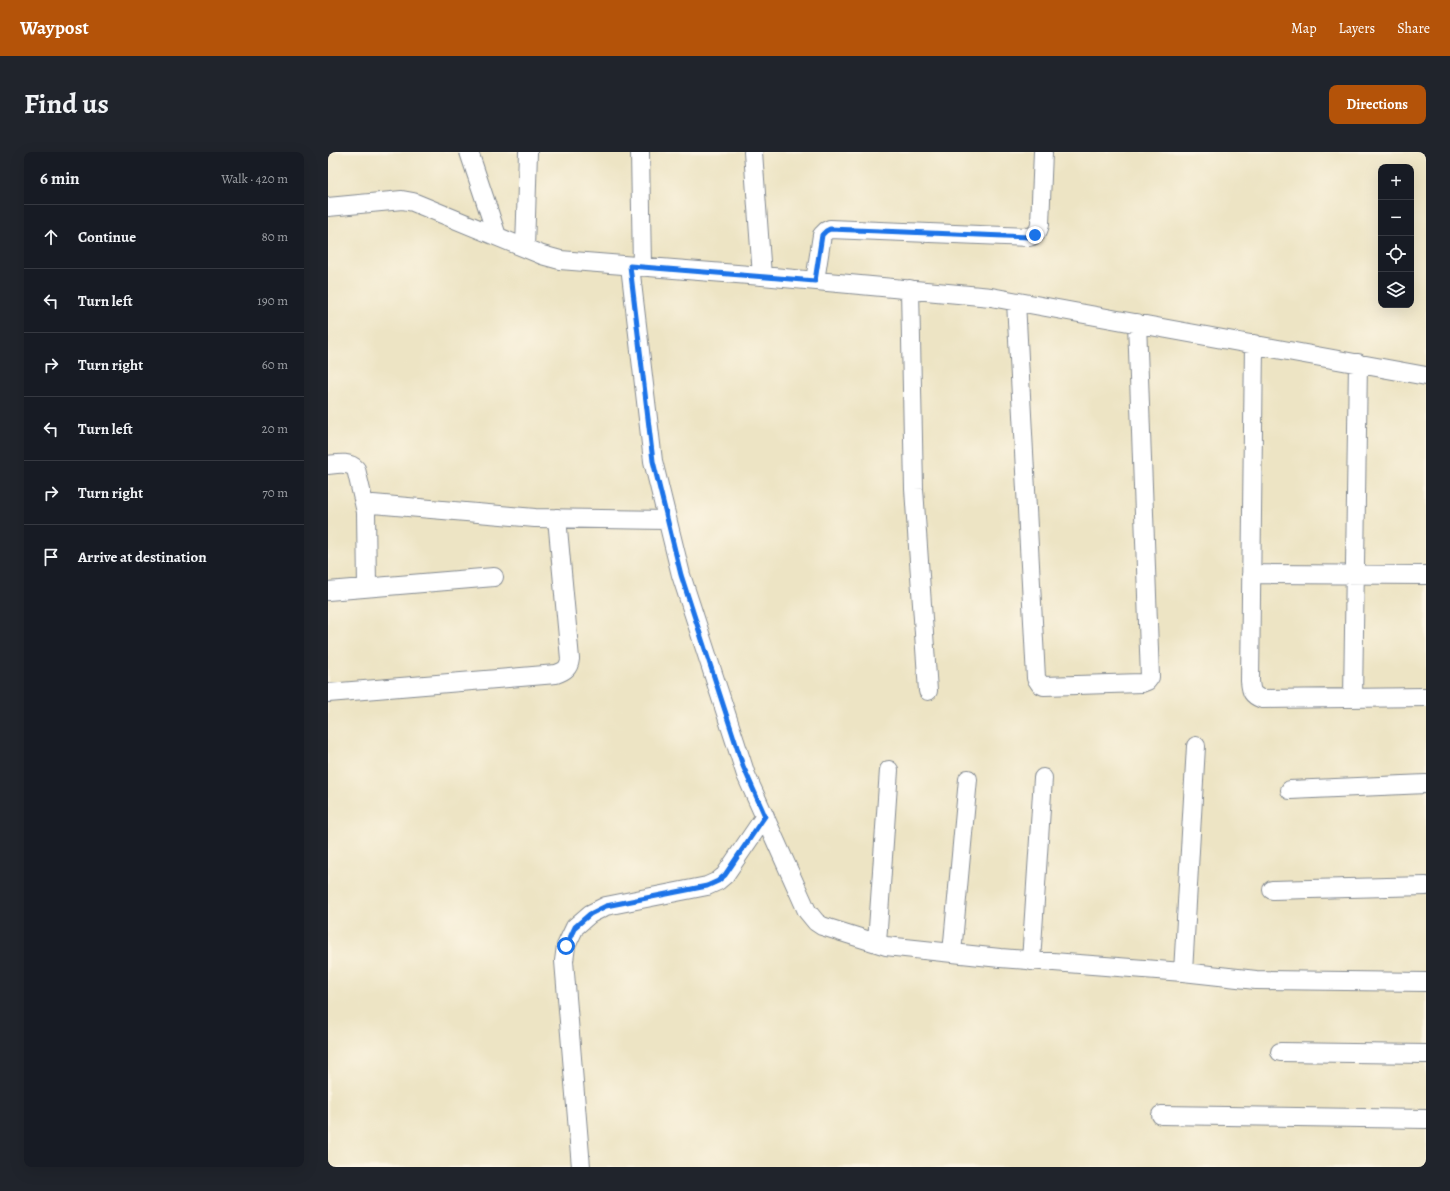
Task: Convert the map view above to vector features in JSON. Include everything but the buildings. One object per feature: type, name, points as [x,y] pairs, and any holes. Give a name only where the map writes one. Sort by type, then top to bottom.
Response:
[{"type":"street","points":[[469,152],[497,236]]},
{"type":"street","points":[[525,248],[528,152]]},
{"type":"street","points":[[640,152],[636,266],[652,450],[684,585],[743,766],[811,918],[822,926],[891,947],[1031,961],[1183,972],[1256,980],[1426,982]]},
{"type":"street","points":[[753,152],[762,276]]},
{"type":"street","points":[[815,281],[822,235],[830,229],[1029,237],[1035,235],[1039,230],[1040,224],[1043,152]]},
{"type":"street","points":[[328,206],[402,200],[413,202],[525,248],[560,260],[762,276],[991,297],[1426,376]]},
{"type":"street","points":[[910,289],[914,489],[928,692]]},
{"type":"street","points":[[1016,302],[1036,678],[1040,684],[1044,686],[1142,682],[1147,681],[1150,678],[1137,323]]},
{"type":"street","points":[[1254,344],[1251,690],[1255,697],[1262,699],[1426,697]]},
{"type":"street","points":[[1352,698],[1358,363]]},
{"type":"street","points":[[328,465],[348,464],[353,465],[356,469],[366,512],[367,588]]},
{"type":"street","points":[[366,512],[368,507],[373,504],[534,518],[668,520]]},
{"type":"street","points":[[328,693],[556,674],[564,671],[569,666],[570,658],[557,518]]},
{"type":"street","points":[[1251,574],[1426,575]]},
{"type":"street","points":[[328,591],[494,577]]},
{"type":"street","points":[[1183,972],[1196,746]]},
{"type":"street","points":[[877,943],[889,770]]},
{"type":"street","points":[[1031,961],[1043,778]]},
{"type":"street","points":[[952,953],[968,779]]},
{"type":"street","points":[[1290,790],[1426,784]]},
{"type":"street","points":[[580,1167],[564,961],[566,946],[575,927],[590,914],[606,906],[707,886],[718,881],[725,875],[765,816]]},
{"type":"street","points":[[1272,890],[1426,886]]},
{"type":"street","points":[[1280,1052],[1426,1054]]},
{"type":"street","points":[[1161,1115],[1426,1119]]},
{"type":"route","points":[[566,946],[575,927],[590,914],[606,906],[707,886],[718,881],[725,875],[765,816],[746,775],[684,585],[653,461],[630,266],[815,281],[822,235],[830,229],[1029,237],[1035,235]]}]
